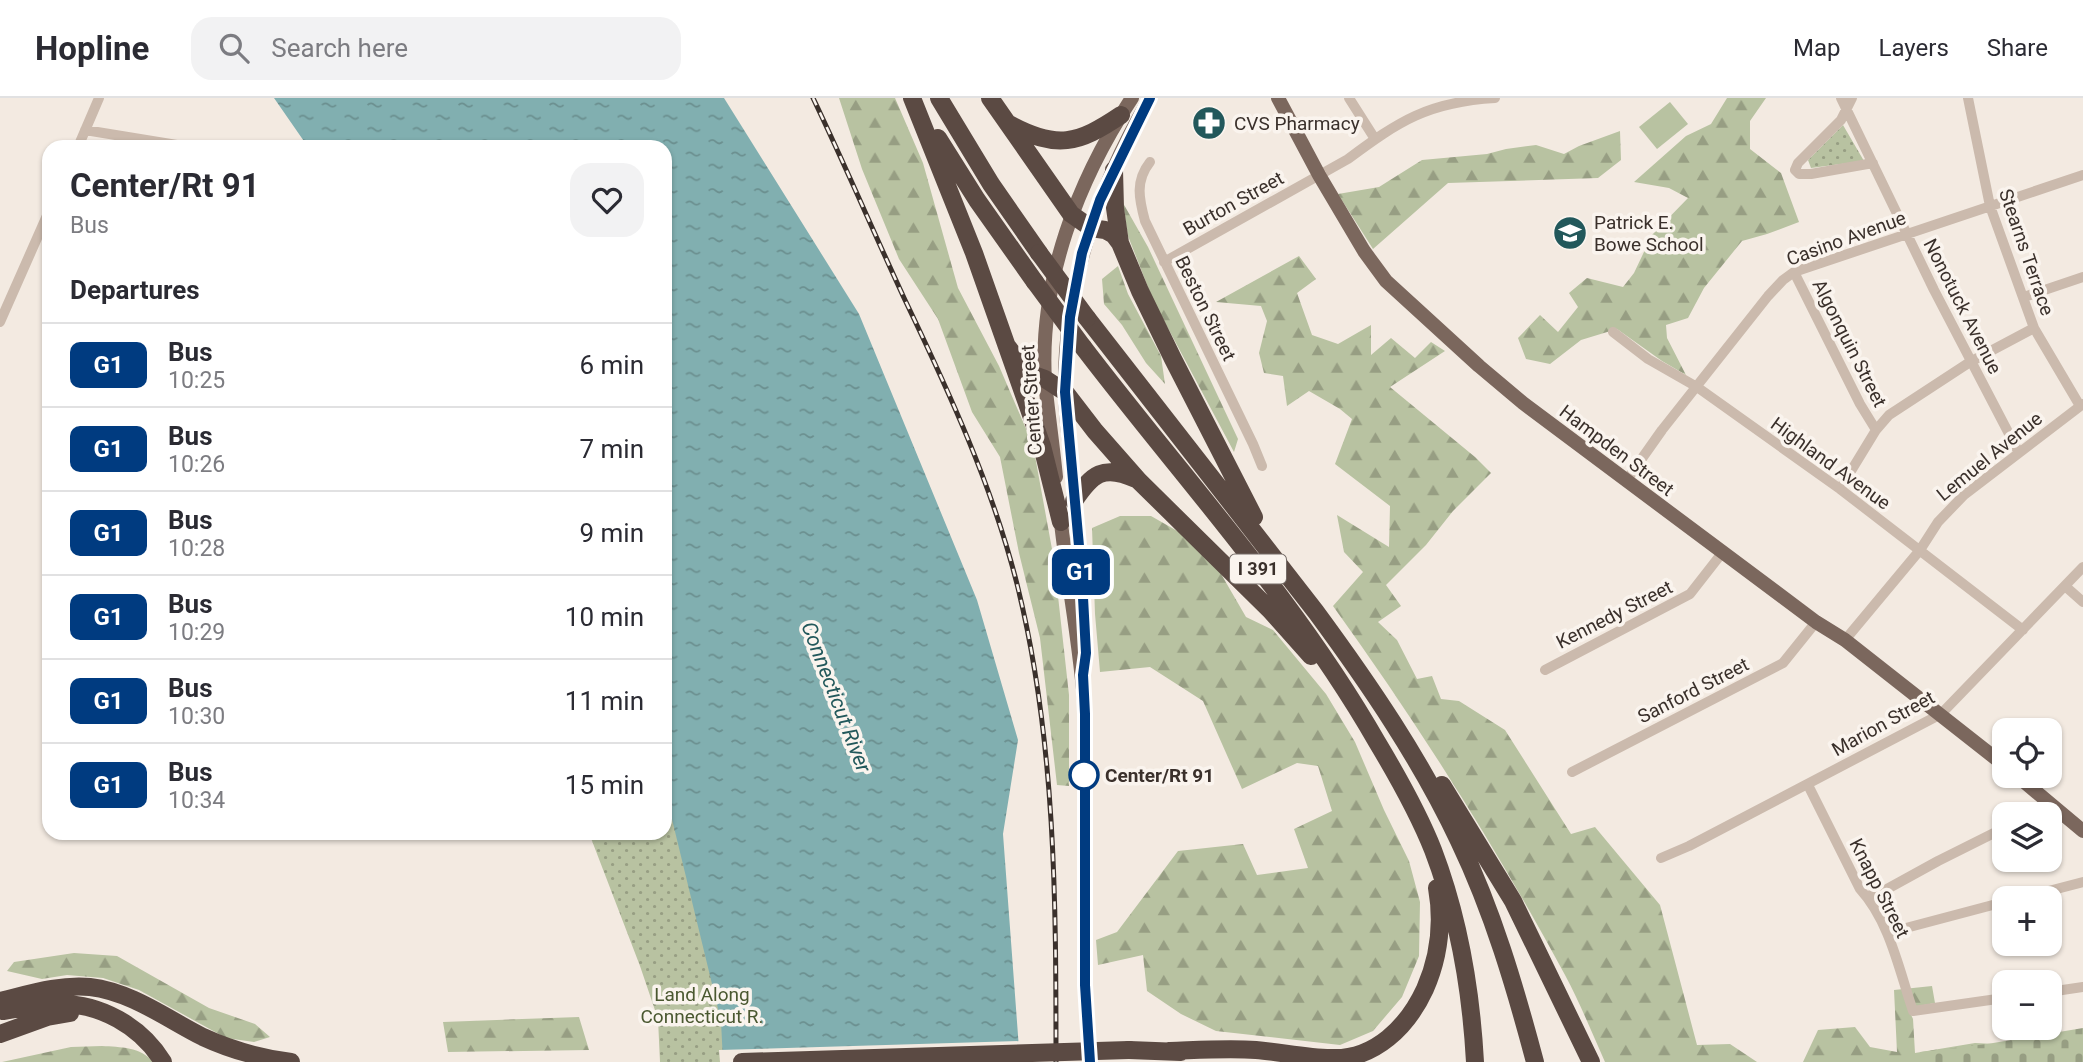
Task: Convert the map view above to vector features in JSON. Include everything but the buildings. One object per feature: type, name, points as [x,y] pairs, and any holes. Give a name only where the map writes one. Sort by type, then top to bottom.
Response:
[{"type":"highway","name":"I 391","points":[[914,98],[971,191],[1035,282],[1328,663],[1367,724],[1412,805]]},
{"type":"highway","points":[[914,98],[970,241],[1042,446],[1061,522]]},
{"type":"highway","name":"I 391","points":[[939,98],[991,184],[1039,253],[1277,561],[1380,704]]},
{"type":"highway","points":[[990,98],[1071,214],[1091,228],[1105,230],[1114,235],[1120,243],[1173,359],[1277,561]]},
{"type":"highway","points":[[1007,122],[1035,137],[1064,141],[1081,139],[1121,115]]},
{"type":"highway","points":[[1114,170],[1115,208],[1120,243]]},
{"type":"highway","points":[[1007,346],[1028,373],[1045,379],[1065,392],[1139,481],[1280,621],[1367,724]]},
{"type":"highway","points":[[1074,501],[1088,480],[1097,474],[1108,471],[1122,473],[1139,481]]},
{"type":"highway","points":[[1380,704],[1430,785],[1473,871],[1506,960],[1535,1062]]},
{"type":"highway","points":[[1380,704],[1432,769],[1498,873],[1591,1062]]},
{"type":"highway","points":[[742,1062],[1238,1049],[1342,1058],[1372,1049],[1397,1030],[1419,1001],[1436,953],[1440,928],[1437,885],[1428,849],[1412,805]]},
{"type":"highway","points":[[1412,805],[1438,862],[1460,937],[1470,1000],[1475,1062]]},
{"type":"highway","points":[[0,1001],[63,988],[88,987],[104,990],[128,997],[220,1044],[251,1055],[291,1062]]},
{"type":"highway","points":[[0,1012],[51,1004],[82,1006],[117,1018],[147,1041]]},
{"type":"highway","points":[[0,1034],[47,1017],[83,1013],[100,1015],[134,1030],[147,1041],[163,1062]]},
{"type":"highway","points":[[1170,1051],[1264,1062]]},
{"type":"main road","name":"Center Street","points":[[1090,1062],[1085,985],[1083,675],[1062,544],[1045,379],[1047,328],[1051,296],[1071,214],[1101,149],[1132,98]]},
{"type":"main road","name":"Center Street","points":[[1083,675],[1086,653],[1082,579],[1065,392],[1070,317],[1082,253],[1100,200],[1150,98]]},
{"type":"main road","name":"Hampden Street","points":[[1278,98],[1319,175],[1364,251],[1386,281],[1523,403],[1722,553],[1845,640],[1992,755]]},
{"type":"main road","points":[[2032,788],[2048,802]]},
{"type":"main road","points":[[2062,813],[2083,831]]},
{"type":"street","points":[[81,140],[99,98]]},
{"type":"street","points":[[1349,98],[1375,139]]},
{"type":"street","name":"Burton Street","points":[[1164,262],[1348,159],[1411,116],[1454,102],[1495,98]]},
{"type":"street","name":"Stearns Terrace","points":[[1968,98],[1990,206],[2034,328],[2082,405]]},
{"type":"street","points":[[1846,101],[1842,120],[1798,163],[1795,170],[1799,174],[1811,174],[1873,163]]},
{"type":"street","name":"Nonotuck Avenue","points":[[1846,101],[1907,235],[2019,453]]},
{"type":"street","points":[[85,131],[144,140]]},
{"type":"street","name":"Beston Street","points":[[1150,162],[1139,184],[1139,198],[1145,221],[1262,466]]},
{"type":"street","name":"Casino Avenue","points":[[1626,481],[1662,430],[1768,296],[1794,272],[2083,175]]},
{"type":"street","points":[[0,322],[42,227]]},
{"type":"street","name":"Algonquin Street","points":[[1794,272],[1860,404],[1876,430]]},
{"type":"street","points":[[2024,297],[2083,277]]},
{"type":"street","points":[[1840,489],[1876,430],[1889,415],[1970,362],[2034,328]]},
{"type":"street","name":"Highland Avenue","points":[[1613,332],[1648,359],[1697,387],[1840,489],[2023,630]]},
{"type":"street","name":"Lemuel Avenue","points":[[1845,640],[1920,550],[1951,508],[2082,405]]},
{"type":"street","name":"Kennedy Street","points":[[1545,670],[1690,594],[1722,553]]},
{"type":"street","name":"Marion Street","points":[[1661,858],[1808,785],[1941,714],[2083,567]]},
{"type":"street","points":[[2065,586],[2083,602]]},
{"type":"street","name":"Sanford Street","points":[[1572,772],[1783,663],[1816,622]]},
{"type":"street","name":"Knapp Street","points":[[1808,785],[1860,889],[1887,933],[1913,1011],[1992,1000]]},
{"type":"street","points":[[1867,897],[1878,894],[1992,834]]},
{"type":"street","points":[[2062,888],[2083,882]]},
{"type":"street","points":[[1887,933],[1992,905]]},
{"type":"street","points":[[2062,990],[2083,987]]},
{"type":"green space","points":[[839,98],[895,98],[923,163],[958,288],[999,366],[1033,445],[1054,560],[1069,695],[1069,786],[1057,785],[1040,638],[1019,553],[1000,457],[972,412],[938,319],[899,259],[862,169]]},
{"type":"green space","points":[[1727,98],[1766,98],[1750,121],[1750,149],[1781,173],[1799,222],[1742,241],[1704,288],[1688,318],[1666,325],[1667,338],[1686,375],[1617,329],[1581,340],[1550,364],[1526,359],[1518,338],[1540,315],[1558,332],[1578,307],[1569,293],[1587,278],[1623,287],[1634,273],[1652,235],[1688,198],[1669,188],[1634,182],[1686,136],[1711,124]]},
{"type":"green space","points":[[1670,102],[1688,124],[1657,149],[1639,127]]},
{"type":"green space","points":[[1843,125],[1864,161],[1811,168],[1808,160]]},
{"type":"green space","points":[[1620,131],[1621,160],[1598,178],[1448,183],[1373,249],[1338,194],[1379,187],[1422,160],[1487,154],[1536,145],[1564,154]]},
{"type":"green space","points":[[1123,203],[1148,247],[1238,439],[1234,452],[1153,300],[1128,236]]},
{"type":"green space","points":[[1299,256],[1316,279],[1297,293],[1312,335],[1338,344],[1371,325],[1371,355],[1391,338],[1415,358],[1431,342],[1445,351],[1390,387],[1491,473],[1386,585],[1401,606],[1378,622],[1397,640],[1417,679],[1432,676],[1441,699],[1459,701],[1505,730],[1571,834],[1595,827],[1660,905],[1697,1045],[1730,1044],[1757,1062],[1605,1062],[1565,975],[1484,833],[1426,741],[1333,606],[1363,572],[1344,552],[1337,515],[1389,547],[1390,506],[1335,464],[1352,419],[1309,391],[1287,406],[1283,376],[1264,373],[1259,353],[1267,321],[1261,306],[1216,302]]},
{"type":"green space","points":[[1118,266],[1128,294],[1161,356],[1165,384],[1146,363],[1122,325],[1104,304],[1102,279]]},
{"type":"green space","points":[[1120,516],[1151,516],[1179,532],[1217,567],[1246,617],[1273,630],[1326,694],[1355,742],[1409,861],[1420,902],[1419,956],[1402,997],[1373,1031],[1340,1045],[1216,1031],[1181,1014],[1147,991],[1143,955],[1098,965],[1096,940],[1117,932],[1178,851],[1243,844],[1257,875],[1308,868],[1294,829],[1332,811],[1318,766],[1297,763],[1242,789],[1203,701],[1150,667],[1100,672],[1092,528]]},
{"type":"green space","name":"Land Along Connecticut R.","points":[[672,787],[756,1062],[660,1062],[658,1019],[592,840],[672,840]]},
{"type":"green space","points":[[74,953],[117,956],[209,1008],[255,1024],[270,1037],[254,1042],[226,1038],[139,990],[103,978],[67,975],[42,979],[7,971],[14,962]]},
{"type":"green space","points":[[1932,986],[1935,1003],[1908,1008],[1913,1019],[1915,1053],[1975,1043],[2015,1045],[2019,1040],[2062,1040],[2062,1034],[2083,1033],[2083,1062],[1803,1062],[1818,1030],[1855,1027],[1870,1047],[1897,1052],[1894,990]]},
{"type":"green space","points":[[579,1017],[589,1050],[448,1052],[443,1022]]},
{"type":"green space","points":[[2083,1028],[2083,1062],[1919,1062],[1920,1052],[2011,1040],[2062,1040],[2062,1032]]},
{"type":"green space","points":[[102,1046],[136,1051],[153,1062],[2,1062],[71,1047]]},
{"type":"water","name":"Connecticut River","points":[[274,98],[724,98],[859,314],[977,600],[1018,740],[1003,834],[1020,1062],[723,1062],[721,1021],[672,819],[672,140],[303,140]]},
{"type":"pier","points":[[1022,1041],[1024,1062],[720,1062],[719,1050]]},
{"type":"railway","points":[[813,98],[968,439],[995,511],[1017,584],[1040,702],[1051,822],[1056,1062]]},
{"type":"bus line","name":"G1","points":[[1090,1062],[1085,985],[1083,675],[1086,653],[1065,392],[1066,357],[1070,317],[1082,253],[1100,200],[1150,98]]},
{"type":"place","name":"CVS Pharmacy","points":[[1209,123]]},
{"type":"place","name":"Patrick E. Bowe School","points":[[1570,233]]},
{"type":"place","name":"Center/Rt 91","points":[[1084,775]]}]
